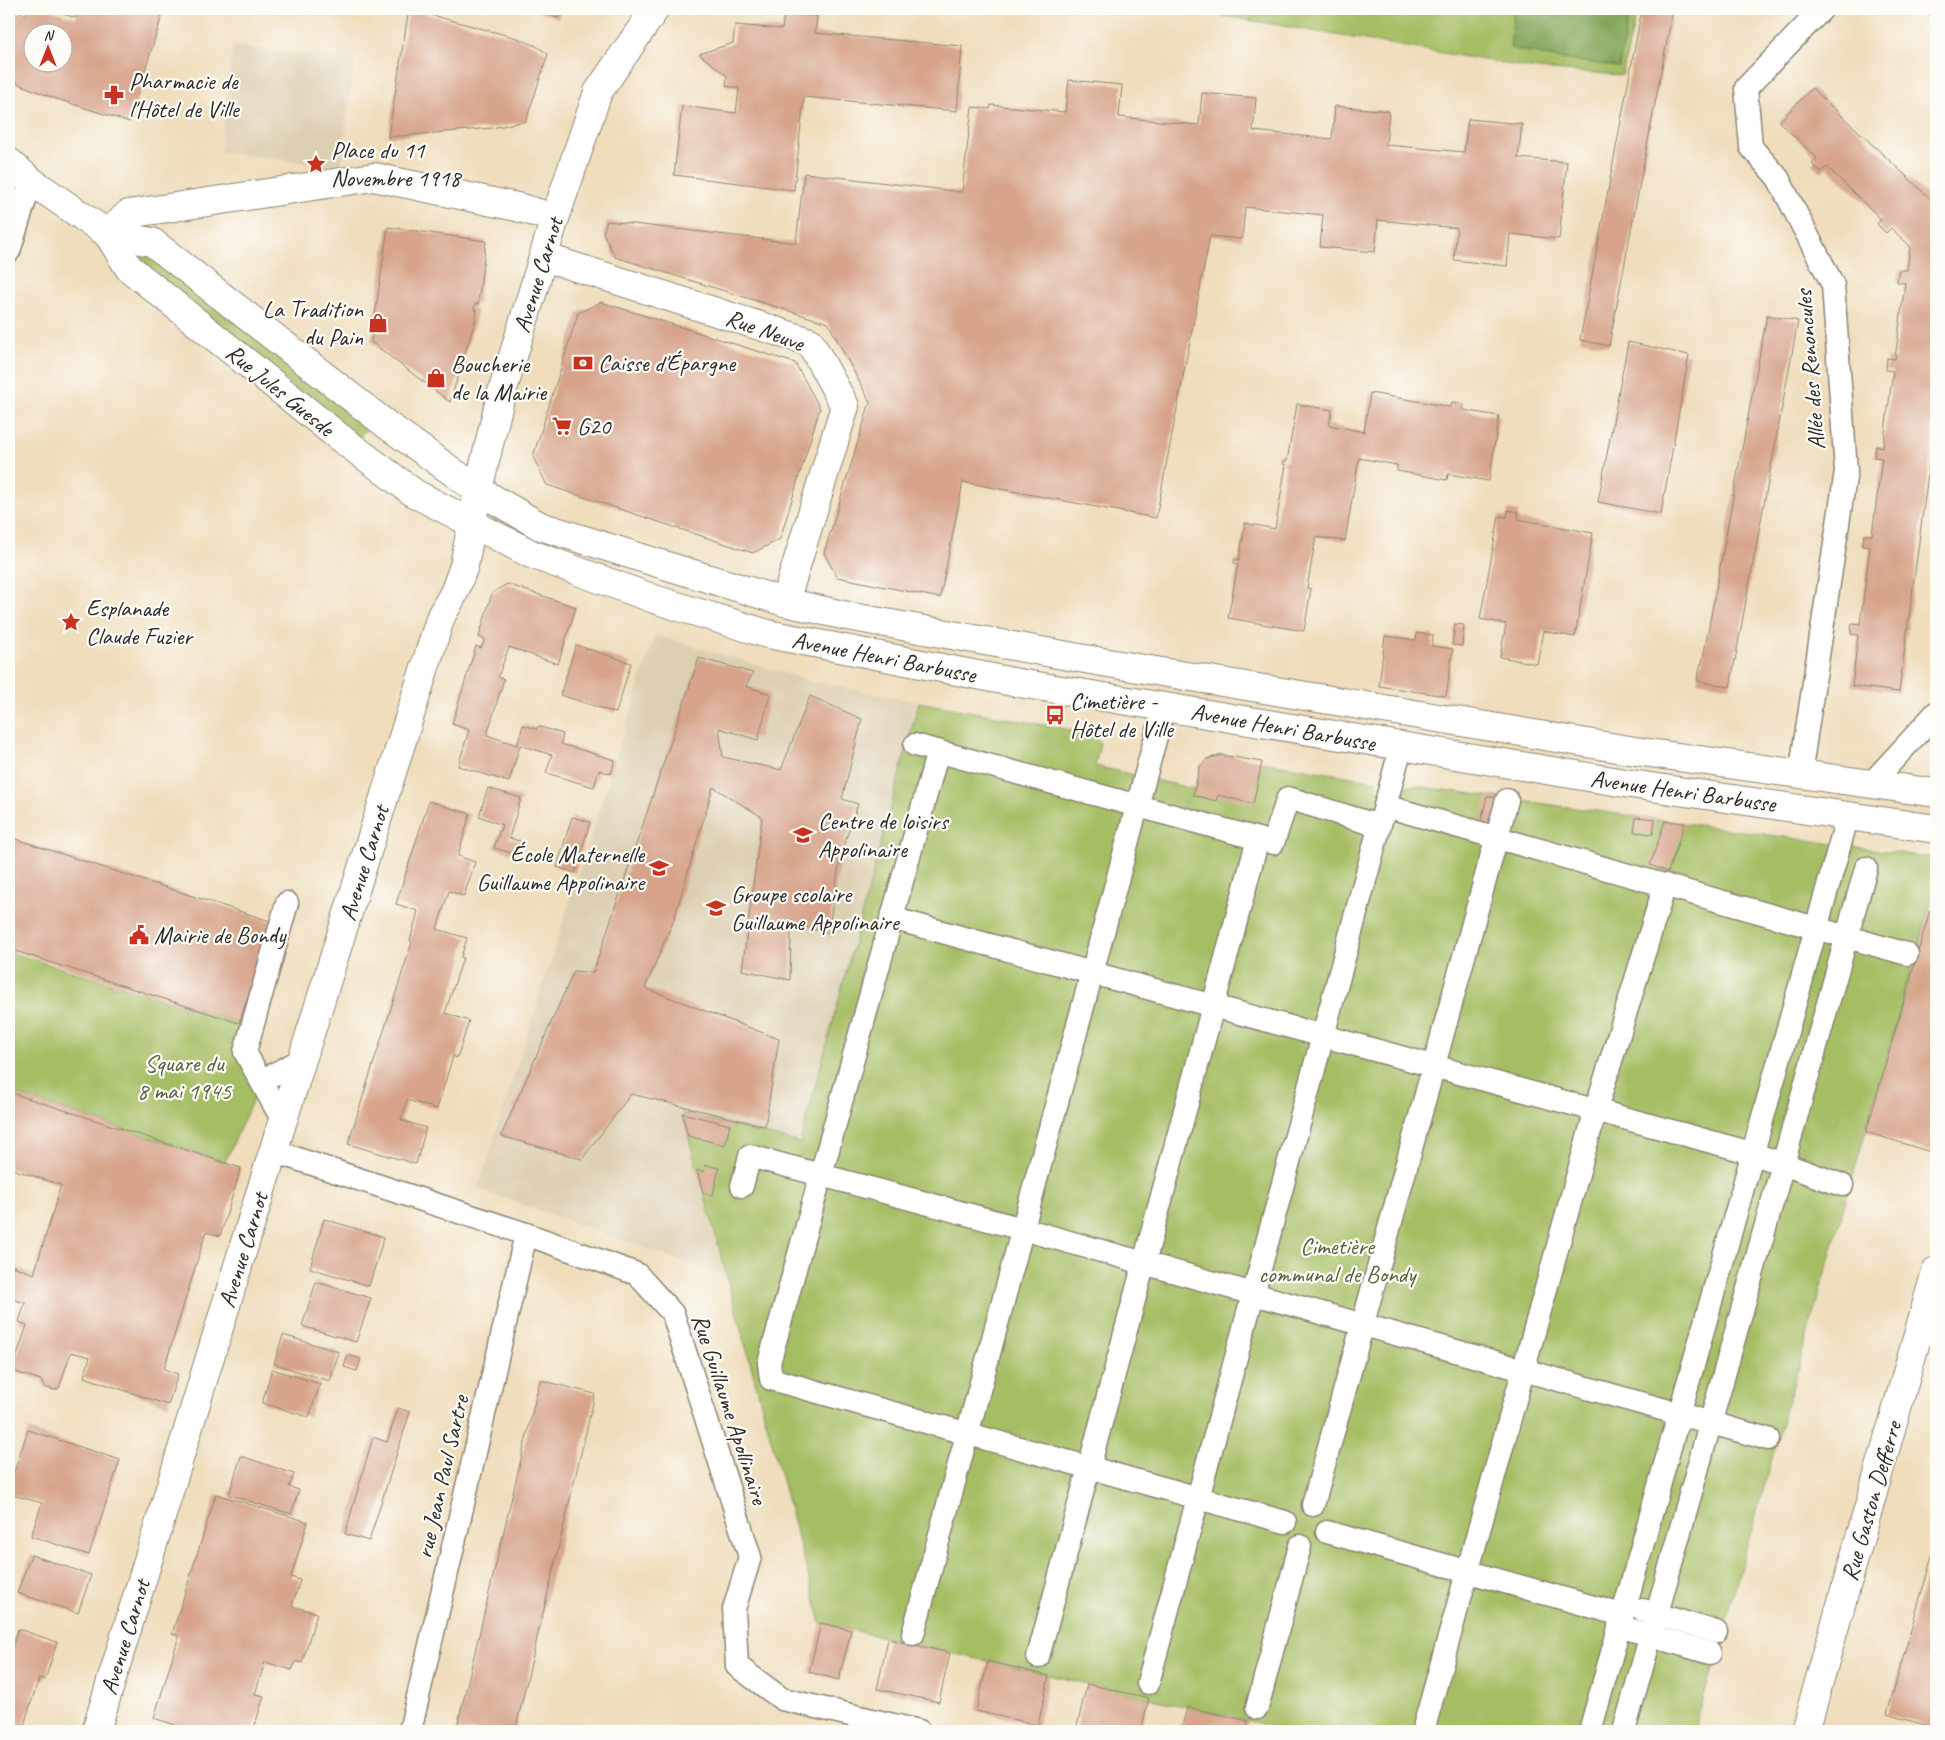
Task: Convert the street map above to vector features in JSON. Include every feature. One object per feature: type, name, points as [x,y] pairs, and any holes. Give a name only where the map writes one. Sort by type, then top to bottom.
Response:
[{"type":"street","name":"Avenue Carnot","points":[[96,1731],[283,1121],[441,616],[454,593],[464,566],[478,490],[500,399],[555,218],[598,92],[655,9]]},
{"type":"street","name":"Rue Jules Guesde","points":[[9,162],[30,181],[108,234],[152,242],[387,425],[478,490]]},
{"type":"street","points":[[108,234],[128,214],[374,177],[517,207],[555,218]]},
{"type":"street","name":"Rue Jules Guesde","points":[[108,234],[129,268],[331,431],[414,493],[471,523]]},
{"type":"street","name":"Rue Neuve","points":[[544,257],[810,342],[845,406],[785,602]]},
{"type":"street","name":"Avenue Henri Barbusse","points":[[478,490],[540,526],[785,602],[847,616],[1149,670],[1635,751],[1936,793]]},
{"type":"street","name":"Avenue Henri Barbusse","points":[[471,523],[531,554],[657,600],[768,634],[1013,682],[1401,747],[1936,829]]},
{"type":"street","name":"Rue Gaston Defferre","points":[[1805,1731],[1936,1272]]},
{"type":"lane","name":"Allée des Renoncules","points":[[1800,775],[1846,471],[1833,285],[1778,178],[1751,147],[1746,88],[1822,9]]},
{"type":"lane","points":[[9,251],[30,181]]},
{"type":"lane","points":[[913,1634],[1164,707]]},
{"type":"lane","points":[[1870,785],[1936,713]]},
{"type":"lane","points":[[915,746],[1273,843],[1288,798],[1497,837],[1907,954]]},
{"type":"lane","points":[[1148,1683],[1401,747]]},
{"type":"lane","points":[[938,751],[769,1363],[771,1379],[1285,1522]]},
{"type":"lane","points":[[1313,1505],[1507,800]]},
{"type":"lane","points":[[1590,1731],[1815,927],[1848,816]]},
{"type":"lane","points":[[1038,1656],[1258,839]]},
{"type":"lane","points":[[1624,1731],[1866,868]]},
{"type":"lane","points":[[1423,1731],[1525,1370],[1596,1109],[1665,885]]},
{"type":"lane","points":[[283,1121],[245,1052],[287,903]]},
{"type":"lane","points":[[891,918],[1596,1109],[1752,1153],[1842,1185]]},
{"type":"lane","points":[[260,1081],[303,1059]]},
{"type":"lane","name":"Rue Guillaume Apollinaire","points":[[274,1151],[526,1234],[637,1274],[673,1314],[750,1557],[734,1609],[737,1666],[782,1699],[919,1731]]},
{"type":"lane","points":[[742,1186],[750,1156],[1023,1229],[1768,1439]]},
{"type":"lane","name":"rue Jean Paul Sartre","points":[[410,1731],[526,1234]]},
{"type":"lane","points":[[1313,1505],[1326,1516],[1327,1532],[1316,1545],[1300,1546],[1292,1541],[1286,1532],[1285,1522],[1289,1513],[1295,1507],[1313,1505]]},
{"type":"lane","points":[[1327,1532],[1713,1642]]},
{"type":"lane","points":[[1257,1708],[1300,1546]]},
{"type":"shaded area","points":[[233,46],[354,61],[341,167],[220,152]]},
{"type":"shaded area","name":"Groupe scolaire Guillaume Appolinaire","points":[[655,635],[814,682],[919,702],[800,1143],[682,1114],[724,1276],[478,1189]]},
{"type":"green space","points":[[1183,9],[1637,9],[1622,75],[1537,69]]},
{"type":"green space","points":[[1514,9],[1630,9],[1619,67],[1555,58],[1510,48]]},
{"type":"green space","points":[[139,253],[145,253],[368,427],[359,438],[137,264],[136,256]]},
{"type":"green space","name":"Cimetière communal de Bondy","points":[[919,702],[1093,734],[1100,743],[1095,766],[1194,789],[1205,763],[1209,759],[1221,755],[1376,781],[1377,791],[1399,795],[1402,794],[1408,785],[1936,858],[1936,885],[1694,1731],[1292,1731],[821,1623],[682,1113],[800,1143]]},
{"type":"green space","name":"Square du 8 mai 1945","points":[[9,952],[239,1023],[261,1081],[225,1162],[9,1092]]},
{"type":"building","points":[[9,9],[17,9],[25,15],[31,9],[47,9],[76,18],[79,9],[164,9],[129,122],[51,97],[9,80]]},
{"type":"building","points":[[409,9],[517,38],[536,46],[548,54],[526,121],[492,128],[388,137]]},
{"type":"building","points":[[530,9],[562,9],[558,18]]},
{"type":"building","points":[[1642,9],[1673,9],[1609,346],[1580,340]]},
{"type":"building","points":[[1924,9],[1936,9],[1936,21]]},
{"type":"building","points":[[784,13],[817,16],[815,33],[962,46],[957,111],[804,97],[794,190],[674,175],[682,106],[736,113],[739,88],[726,86],[727,76],[699,54],[733,43],[735,25],[782,29]]},
{"type":"building","points":[[1069,80],[1122,85],[1119,117],[1199,125],[1202,93],[1256,98],[1253,131],[1332,139],[1335,106],[1389,111],[1386,145],[1464,152],[1468,119],[1522,124],[1518,158],[1567,162],[1559,239],[1510,234],[1507,266],[1454,260],[1457,228],[1378,220],[1375,252],[1320,247],[1323,215],[1245,207],[1242,239],[1210,236],[1156,518],[963,482],[940,598],[837,577],[824,553],[870,402],[828,323],[615,257],[603,233],[607,221],[796,243],[804,173],[962,192],[972,107],[990,109],[991,105],[1065,112]]},
{"type":"building","points":[[1812,88],[1936,204],[1936,414],[1899,692],[1852,686],[1858,635],[1851,634],[1852,623],[1860,624],[1870,547],[1862,546],[1864,535],[1872,535],[1882,458],[1874,457],[1876,446],[1883,447],[1893,371],[1886,370],[1887,358],[1895,359],[1905,283],[1897,282],[1899,270],[1907,270],[1910,246],[1891,228],[1886,233],[1877,224],[1881,219],[1827,167],[1821,172],[1812,164],[1817,158],[1779,122]]},
{"type":"building","points":[[388,227],[486,241],[478,304],[475,304],[474,310],[477,310],[475,321],[450,402],[371,342]]},
{"type":"building","points":[[601,302],[795,363],[820,408],[780,539],[753,553],[547,485],[533,457],[578,313]]},
{"type":"building","points":[[1767,315],[1798,321],[1730,687],[1697,681],[1702,664]]},
{"type":"building","points":[[1628,342],[1689,355],[1661,514],[1598,502]]},
{"type":"building","points":[[1370,393],[1451,407],[1452,402],[1463,404],[1463,410],[1499,416],[1489,481],[1448,474],[1447,480],[1397,471],[1397,465],[1359,458],[1345,541],[1316,537],[1307,588],[1311,589],[1304,631],[1228,618],[1238,564],[1234,563],[1234,560],[1239,560],[1245,523],[1275,529],[1286,465],[1283,464],[1284,461],[1287,461],[1297,404],[1332,410],[1329,425],[1364,432]]},
{"type":"building","points":[[1508,510],[1518,512],[1518,519],[1593,533],[1575,637],[1543,631],[1537,664],[1500,657],[1506,624],[1480,619],[1499,516],[1507,517]]},
{"type":"building","points":[[507,584],[576,607],[558,664],[509,647],[498,677],[504,679],[487,735],[517,745],[523,725],[537,729],[538,726],[563,734],[561,744],[615,760],[611,774],[599,770],[594,787],[546,773],[552,755],[520,745],[509,782],[458,766],[469,730],[452,724],[476,646],[481,648],[485,639],[479,637],[492,593]]},
{"type":"building","points":[[1455,624],[1464,625],[1462,646],[1452,645]]},
{"type":"building","points":[[1417,633],[1433,635],[1432,646],[1453,649],[1446,696],[1379,686],[1385,636],[1416,640]]},
{"type":"building","points":[[576,645],[631,663],[616,713],[560,695]]},
{"type":"building","name":"École Maternelle Guillaume Appolinaire","points":[[699,658],[753,673],[746,686],[770,694],[758,740],[719,728],[723,757],[781,770],[810,696],[862,719],[842,799],[858,804],[841,853],[828,933],[791,923],[790,980],[742,970],[762,817],[713,787],[674,919],[645,988],[779,1039],[765,1126],[631,1094],[582,1159],[501,1136],[574,971],[593,973]]},
{"type":"building","points":[[1221,755],[1262,762],[1253,804],[1218,795],[1216,801],[1193,795],[1200,766],[1207,759]]},
{"type":"building","points":[[488,788],[521,798],[509,838],[523,842],[519,855],[494,848],[502,825],[479,816]]},
{"type":"building","points":[[1487,796],[1499,798],[1492,829],[1480,826]]},
{"type":"building","points":[[429,801],[470,814],[458,856],[475,862],[464,896],[449,891],[437,929],[467,938],[461,957],[463,958],[445,1013],[469,1021],[457,1058],[453,1056],[437,1109],[407,1100],[401,1120],[426,1128],[416,1164],[348,1144],[412,942],[410,941],[418,911],[396,904]]},
{"type":"building","points":[[572,817],[590,822],[575,873],[557,867]]},
{"type":"building","points":[[1636,817],[1655,819],[1653,834],[1634,832]]},
{"type":"building","points":[[1665,821],[1685,823],[1668,872],[1650,865]]},
{"type":"building","name":"Mairie de Bondy","points":[[9,837],[273,922],[239,1023],[9,949]]},
{"type":"building","points":[[1930,910],[1936,912],[1936,1145],[1934,1153],[1866,1132]]},
{"type":"building","points":[[9,1092],[241,1168],[220,1236],[206,1232],[164,1369],[178,1374],[168,1405],[84,1377],[90,1357],[71,1352],[59,1388],[55,1390],[44,1387],[41,1380],[12,1371],[27,1325],[19,1322],[25,1303],[9,1298],[9,1279],[13,1266],[34,1274],[61,1185],[9,1168]]},
{"type":"building","points":[[682,1113],[730,1125],[725,1145],[688,1136]]},
{"type":"building","points":[[705,1165],[719,1168],[713,1195],[703,1193],[697,1170],[704,1172]]},
{"type":"building","points":[[324,1219],[384,1237],[369,1286],[310,1268]]},
{"type":"building","points":[[316,1282],[371,1298],[356,1342],[302,1326]]},
{"type":"building","points":[[283,1335],[339,1352],[330,1381],[274,1364]]},
{"type":"building","points":[[348,1355],[361,1359],[357,1371],[344,1367]]},
{"type":"building","points":[[272,1369],[320,1384],[309,1417],[262,1403]]},
{"type":"building","points":[[540,1380],[595,1394],[515,1731],[456,1731]]},
{"type":"building","points":[[398,1408],[410,1412],[369,1541],[345,1534],[373,1437],[387,1442]]},
{"type":"building","points":[[28,1430],[120,1460],[89,1555],[31,1536],[42,1503],[9,1494],[9,1487]]},
{"type":"building","points":[[241,1456],[294,1474],[289,1487],[299,1490],[291,1514],[229,1495]]},
{"type":"building","points":[[216,1494],[308,1522],[291,1577],[300,1580],[292,1606],[317,1613],[302,1663],[296,1661],[292,1670],[265,1662],[255,1694],[264,1696],[253,1731],[173,1731],[175,1725],[154,1718],[179,1636],[172,1634]]},
{"type":"building","points":[[1936,1542],[1936,1728],[1887,1714]]},
{"type":"building","points":[[31,1555],[91,1575],[78,1613],[17,1593]]},
{"type":"building","points":[[821,1623],[851,1630],[839,1680],[809,1672]]},
{"type":"building","points":[[18,1629],[57,1642],[45,1680],[39,1678],[22,1731],[9,1731],[9,1657]]},
{"type":"building","points":[[888,1639],[950,1653],[939,1702],[877,1689]]},
{"type":"building","points":[[988,1661],[1049,1676],[1038,1725],[976,1711]]},
{"type":"building","points":[[1087,1684],[1149,1698],[1141,1731],[1076,1731]]},
{"type":"building","points":[[1187,1707],[1248,1721],[1246,1731],[1181,1731]]},
{"type":"place","name":"Pharmacie de l'Hôtel de Ville","points":[[114,95]]},
{"type":"place","name":"Place du 11 Novembre 1918","points":[[316,164]]},
{"type":"place","name":"La Tradition du Pain","points":[[378,323]]},
{"type":"place","name":"Caisse d'Épargne","points":[[583,363]]},
{"type":"place","name":"Boucherie de la Mairie","points":[[436,378]]},
{"type":"place","name":"G20","points":[[562,426]]},
{"type":"place","name":"Esplanade Claude Fuzier","points":[[71,622]]},
{"type":"place","name":"Cimetière - Hôtel de Ville","points":[[1055,715]]},
{"type":"place","name":"Centre de loisirs Appolinaire","points":[[803,835]]},
{"type":"place","name":"École Maternelle Guillaume Appolinaire","points":[[659,868]]},
{"type":"place","name":"Groupe scolaire Guillaume Appolinaire","points":[[716,908]]},
{"type":"place","name":"Mairie de Bondy","points":[[139,935]]}]
